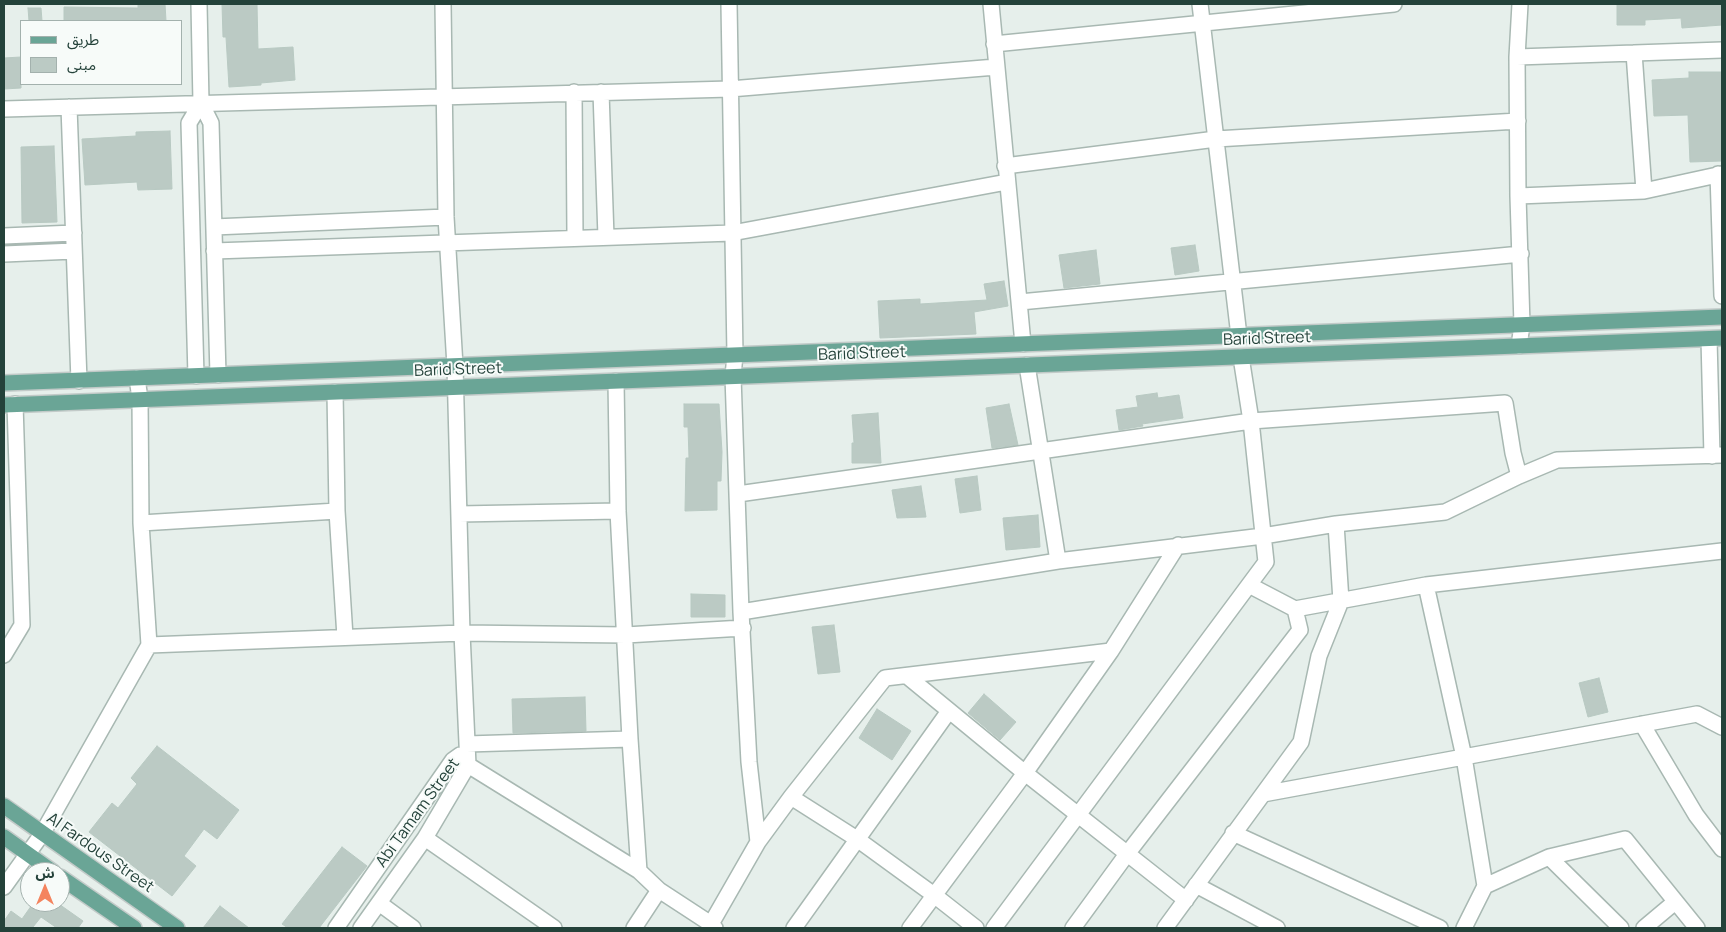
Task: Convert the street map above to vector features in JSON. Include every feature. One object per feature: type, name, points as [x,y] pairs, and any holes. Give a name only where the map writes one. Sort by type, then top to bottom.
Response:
[{"type":"main road","name":"Barid Street","points":[[4,384],[1722,317]]},
{"type":"main road","name":"Barid Street","points":[[9,404],[1716,339]]},
{"type":"main road","name":"Al Fardous Street","points":[[4,806],[177,928]]},
{"type":"main road","points":[[4,838],[39,862]]},
{"type":"main road","points":[[70,884],[134,928]]},
{"type":"street","points":[[199,4],[200,103],[211,123],[218,375]]},
{"type":"street","points":[[443,4],[446,217],[456,387],[462,633],[467,747],[630,739]]},
{"type":"street","points":[[729,4],[735,355],[733,376],[741,612],[749,762],[758,842]]},
{"type":"street","points":[[991,4],[1005,166],[1020,302],[1022,344]]},
{"type":"street","points":[[1200,4],[1239,336]]},
{"type":"street","points":[[994,44],[1394,4]]},
{"type":"street","points":[[1519,346],[1522,325],[1518,196],[1517,57],[1520,4]]},
{"type":"street","points":[[1517,57],[1722,50]]},
{"type":"street","points":[[1634,53],[1644,191]]},
{"type":"street","points":[[4,109],[730,89],[996,67]]},
{"type":"street","points":[[574,92],[575,237]]},
{"type":"street","points":[[601,92],[606,237]]},
{"type":"street","points":[[196,376],[189,123],[200,103]]},
{"type":"street","points":[[69,107],[79,381]]},
{"type":"street","points":[[1005,166],[1216,139],[1518,121]]},
{"type":"street","points":[[1518,196],[1644,191],[1720,174],[1722,296]]},
{"type":"street","points":[[214,251],[732,233],[1007,182]]},
{"type":"street","points":[[214,227],[446,217]]},
{"type":"street","points":[[4,236],[74,233]]},
{"type":"street","points":[[4,254],[74,251]]},
{"type":"street","points":[[1020,302],[1521,254]]},
{"type":"street","points":[[741,612],[1058,560],[1264,536],[1336,524],[1445,512],[1557,460],[1717,456],[1716,339]]},
{"type":"street","points":[[994,928],[1266,562],[1251,421],[1241,357]]},
{"type":"street","points":[[1027,365],[1058,560]]},
{"type":"street","points":[[4,886],[42,834],[149,645],[140,523],[140,399],[136,378]]},
{"type":"street","points":[[616,381],[618,511],[639,871]]},
{"type":"street","points":[[335,392],[337,512],[345,637]]},
{"type":"street","points":[[738,494],[1251,421],[1505,403],[1513,453],[1519,476]]},
{"type":"street","points":[[4,655],[22,624],[9,404]]},
{"type":"street","points":[[459,514],[618,511]]},
{"type":"street","points":[[140,523],[337,512]]},
{"type":"street","points":[[1165,928],[1300,742],[1320,656],[1341,601],[1336,524]]},
{"type":"street","points":[[910,928],[1025,773],[1112,651],[1178,545]]},
{"type":"street","points":[[1249,585],[1295,609],[1426,585],[1722,551]]},
{"type":"street","points":[[1426,585],[1464,757],[1485,886],[1464,928]]},
{"type":"street","points":[[1074,928],[1127,854],[1300,630],[1295,609]]},
{"type":"street","points":[[149,645],[462,633],[626,635],[743,628]]},
{"type":"street","points":[[453,760],[468,765],[639,871],[659,890],[713,926],[758,842],[885,678],[1112,651]]},
{"type":"street","points":[[907,676],[1025,773],[1186,900]]},
{"type":"street","points":[[794,928],[949,711]]},
{"type":"street","points":[[1263,794],[1697,714],[1722,727]]},
{"type":"street","points":[[1642,724],[1696,815],[1722,849]]},
{"type":"street","name":"Abi Tamam Street","points":[[336,928],[453,760],[467,747]]},
{"type":"street","name":"Abi Tamam Street","points":[[361,928],[425,838],[468,765],[467,747]]},
{"type":"street","points":[[791,797],[934,895],[976,928]]},
{"type":"street","points":[[1233,833],[1440,928]]},
{"type":"street","points":[[425,838],[554,928]]},
{"type":"street","points":[[1485,886],[1549,857],[1625,838],[1697,928]]},
{"type":"street","points":[[1549,857],[1621,928]]},
{"type":"street","points":[[1196,885],[1278,928]]},
{"type":"street","points":[[634,928],[659,890]]},
{"type":"street","points":[[1644,928],[1675,902]]},
{"type":"street","points":[[379,903],[412,928]]},
{"type":"building","points":[[138,4],[165,4],[166,20],[64,20],[64,7],[138,8]]},
{"type":"building","points":[[222,4],[257,4],[258,49],[293,47],[295,80],[229,87],[226,37],[223,37]]},
{"type":"building","points":[[1617,4],[1722,4],[1722,25],[1682,28],[1681,18],[1645,20],[1645,25],[1617,25]]},
{"type":"building","points":[[28,8],[41,8],[42,20],[29,20]]},
{"type":"building","points":[[20,57],[21,88],[4,89],[4,58]]},
{"type":"building","points":[[1689,72],[1722,72],[1722,161],[1690,162],[1688,115],[1654,116],[1652,80],[1689,78]]},
{"type":"building","points":[[170,131],[172,189],[138,190],[137,182],[85,185],[82,139],[136,136],[136,132]]},
{"type":"building","points":[[54,146],[57,222],[22,223],[21,147]]},
{"type":"building","points":[[1195,245],[1199,271],[1175,275],[1171,248]]},
{"type":"building","points":[[1096,250],[1100,284],[1064,288],[1059,255]]},
{"type":"building","points":[[1004,281],[1008,306],[974,312],[976,334],[880,338],[878,301],[920,299],[920,304],[987,300],[984,284]]},
{"type":"building","points":[[1157,393],[1158,398],[1179,395],[1183,418],[1142,424],[1143,426],[1119,430],[1116,410],[1138,407],[1136,396]]},
{"type":"building","points":[[684,404],[719,404],[722,452],[721,481],[717,481],[717,510],[685,511],[686,458],[689,458],[688,427],[684,427]]},
{"type":"building","points":[[1009,404],[1018,445],[992,448],[986,408]]},
{"type":"building","points":[[878,413],[881,463],[852,463],[852,443],[854,443],[852,415]]},
{"type":"building","points":[[977,476],[981,510],[960,513],[955,479]]},
{"type":"building","points":[[921,486],[926,517],[897,518],[892,490]]},
{"type":"building","points":[[1038,515],[1040,547],[1006,550],[1003,518]]},
{"type":"building","points":[[691,594],[725,595],[725,617],[691,617]]},
{"type":"building","points":[[834,625],[840,672],[818,674],[812,627]]},
{"type":"building","points":[[1599,678],[1608,712],[1588,717],[1579,683]]},
{"type":"building","points":[[984,694],[1016,722],[1000,740],[968,713]]},
{"type":"building","points":[[585,697],[586,731],[513,733],[512,699]]},
{"type":"building","points":[[877,709],[911,731],[892,760],[859,738]]},
{"type":"building","points":[[157,746],[239,810],[217,839],[204,829],[184,856],[196,866],[172,896],[89,832],[112,803],[118,808],[137,784],[131,778]]},
{"type":"building","points":[[342,847],[367,866],[319,928],[288,928],[282,924]]},
{"type":"building","points":[[220,906],[249,928],[203,928]]},
{"type":"building","points":[[11,911],[22,919],[27,912],[70,912],[83,921],[78,928],[57,928],[41,917],[34,928],[4,928],[4,921]]}]
